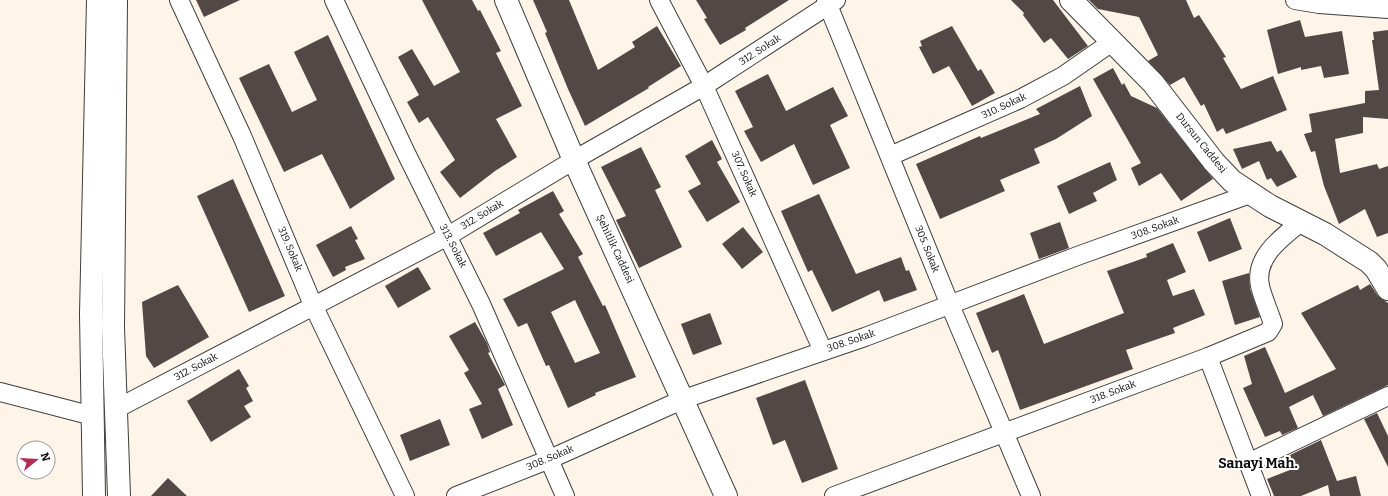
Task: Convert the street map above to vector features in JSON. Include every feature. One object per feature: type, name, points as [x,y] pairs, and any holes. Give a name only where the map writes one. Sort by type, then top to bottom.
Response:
[{"type":"street","points":[[94,496],[91,314],[98,0]]},
{"type":"street","points":[[116,0],[113,327],[119,496]]},
{"type":"street","name":"319. Sokak","points":[[179,0],[242,136],[313,305],[405,496]]},
{"type":"street","name":"313. Sokak","points":[[334,0],[406,153],[481,304],[565,496]]},
{"type":"street","name":"Şehitlik Caddesi","points":[[506,0],[574,160],[684,399],[726,496]]},
{"type":"street","name":"307. Sokak","points":[[659,0],[704,86],[823,351]]},
{"type":"street","name":"Dursun Caddesi","points":[[1071,0],[1153,84],[1214,162],[1232,181],[1250,194],[1369,262],[1376,268],[1388,289]]},
{"type":"street","points":[[1295,0],[1388,9]]},
{"type":"street","name":"312. Sokak","points":[[116,409],[448,236],[574,160],[704,86],[830,2]]},
{"type":"street","name":"305. Sokak","points":[[830,2],[950,305],[1031,496]]},
{"type":"street","name":"310. Sokak","points":[[890,156],[1020,100],[1063,76],[1112,42]]},
{"type":"street","name":"308. Sokak","points":[[456,496],[550,459],[684,399],[823,351],[950,305],[1080,255],[1250,194]]},
{"type":"street","name":"318. Sokak","points":[[834,496],[1208,356],[1272,329],[1273,324],[1260,285],[1259,269],[1267,253],[1301,222]]},
{"type":"street","points":[[1208,356],[1261,496]]},
{"type":"street","points":[[0,392],[93,416]]},
{"type":"street","points":[[1248,464],[1388,396]]},
{"type":"building","points":[[196,0],[240,0],[204,17]]},
{"type":"building","points":[[422,0],[472,0],[478,11],[480,10],[501,51],[496,53],[522,106],[496,119],[517,157],[495,171],[460,198],[440,172],[455,160],[428,117],[419,123],[407,102],[419,95],[398,57],[412,49],[434,86],[460,72]]},
{"type":"building","points":[[533,0],[569,0],[598,70],[635,47],[632,42],[657,26],[681,66],[648,87],[649,88],[585,126],[568,89],[545,33],[547,32]]},
{"type":"building","points":[[696,0],[789,0],[745,28],[746,30],[720,45],[704,19],[707,18]]},
{"type":"building","points":[[1011,0],[1053,0],[1088,46],[1068,59],[1051,38],[1044,43],[1023,15],[1024,13]]},
{"type":"building","points":[[1089,0],[1186,0],[1194,18],[1199,15],[1226,57],[1223,58],[1241,89],[1273,76],[1287,110],[1226,134],[1223,128],[1217,132],[1204,104],[1201,106],[1184,77],[1170,85],[1148,61],[1158,55],[1139,17],[1098,9]]},
{"type":"building","points":[[1300,20],[1305,37],[1342,31],[1349,74],[1324,78],[1321,66],[1301,70],[1301,67],[1278,74],[1267,30]]},
{"type":"building","points":[[952,26],[978,71],[981,69],[995,93],[972,106],[949,66],[933,74],[919,47],[922,46],[920,41]]},
{"type":"building","points":[[1388,30],[1388,119],[1363,117],[1363,133],[1335,139],[1340,173],[1377,164],[1379,169],[1388,166],[1388,233],[1377,237],[1365,209],[1339,224],[1324,186],[1315,151],[1311,152],[1304,134],[1312,132],[1309,114],[1365,103],[1365,91],[1379,90],[1372,40],[1374,40],[1373,32]]},
{"type":"building","points":[[328,35],[395,179],[350,209],[322,154],[284,172],[239,78],[269,64],[292,112],[317,100],[294,52]]},
{"type":"building","points":[[1113,68],[1122,85],[1124,83],[1131,96],[1157,108],[1213,179],[1181,201],[1161,173],[1139,186],[1131,168],[1141,163],[1093,79]]},
{"type":"building","points":[[768,74],[786,111],[833,87],[848,116],[830,125],[850,168],[813,185],[794,144],[761,162],[744,131],[753,127],[735,91]]},
{"type":"building","points":[[1080,86],[1092,116],[1056,139],[1034,149],[1040,163],[1000,180],[1005,191],[940,219],[916,164],[980,136],[981,138],[1040,114],[1036,109]]},
{"type":"building","points":[[712,140],[722,159],[717,162],[740,202],[707,222],[688,191],[701,184],[685,156]]},
{"type":"building","points":[[1271,141],[1277,152],[1281,150],[1297,177],[1277,187],[1271,178],[1267,180],[1259,161],[1242,169],[1233,149]]},
{"type":"building","points":[[641,147],[661,187],[655,190],[682,247],[639,268],[616,220],[626,216],[601,167]]},
{"type":"building","points":[[1110,162],[1117,180],[1093,193],[1097,201],[1069,214],[1057,186]]},
{"type":"building","points":[[233,179],[285,296],[249,312],[197,196]]},
{"type":"building","points":[[553,191],[564,211],[559,214],[583,254],[578,257],[603,306],[605,305],[636,377],[595,393],[596,395],[568,408],[549,365],[546,366],[527,323],[518,327],[503,299],[564,269],[541,232],[496,256],[483,233],[520,213],[518,210]],"holes":[[[575,300],[600,353],[575,363],[551,312]]]},
{"type":"building","points":[[819,194],[856,274],[901,257],[906,271],[909,270],[917,290],[884,302],[879,290],[832,312],[812,270],[808,272],[781,211]]},
{"type":"building","points":[[1230,218],[1242,249],[1209,262],[1197,232]]},
{"type":"building","points":[[1060,222],[1069,248],[1039,259],[1030,233]]},
{"type":"building","points":[[351,226],[358,239],[355,240],[365,259],[345,267],[346,270],[333,277],[316,245]]},
{"type":"building","points":[[743,227],[763,252],[742,269],[722,244]]},
{"type":"building","points":[[1173,243],[1186,272],[1167,280],[1173,296],[1194,289],[1205,315],[1173,328],[1175,333],[1126,350],[1133,369],[1020,410],[998,350],[992,353],[976,313],[1024,294],[1044,344],[1124,313],[1107,271],[1147,257],[1146,254]]},
{"type":"building","points":[[418,267],[431,289],[398,308],[385,286]]},
{"type":"building","points":[[1249,273],[1250,289],[1260,317],[1235,325],[1222,281]]},
{"type":"building","points":[[1370,284],[1378,296],[1388,303],[1388,385],[1323,416],[1313,395],[1289,407],[1298,428],[1282,435],[1280,431],[1265,437],[1243,388],[1252,384],[1244,356],[1265,347],[1285,393],[1336,369],[1301,313],[1358,285],[1360,290]]},
{"type":"building","points":[[178,285],[209,337],[154,368],[146,356],[142,302]]},
{"type":"building","points":[[710,313],[722,344],[693,355],[681,324]]},
{"type":"building","points":[[475,322],[487,343],[490,352],[488,353],[505,385],[498,389],[513,425],[482,439],[469,409],[482,404],[464,373],[469,370],[449,336]]},
{"type":"building","points":[[239,369],[249,386],[246,388],[253,401],[244,406],[251,417],[211,442],[187,401]]},
{"type":"building","points":[[805,380],[838,469],[802,483],[785,440],[773,445],[756,398]]},
{"type":"building","points":[[1377,413],[1388,436],[1388,467],[1364,419]]},
{"type":"building","points":[[440,419],[450,445],[410,461],[400,435]]},
{"type":"building","points":[[1321,440],[1337,481],[1356,476],[1361,496],[1330,496],[1328,485],[1301,496],[1274,496],[1267,479],[1295,468],[1290,455]]},
{"type":"building","points":[[168,478],[187,496],[151,496]]},
{"type":"district","name":"Sanayi Mah.","points":[[1258,463]]}]
